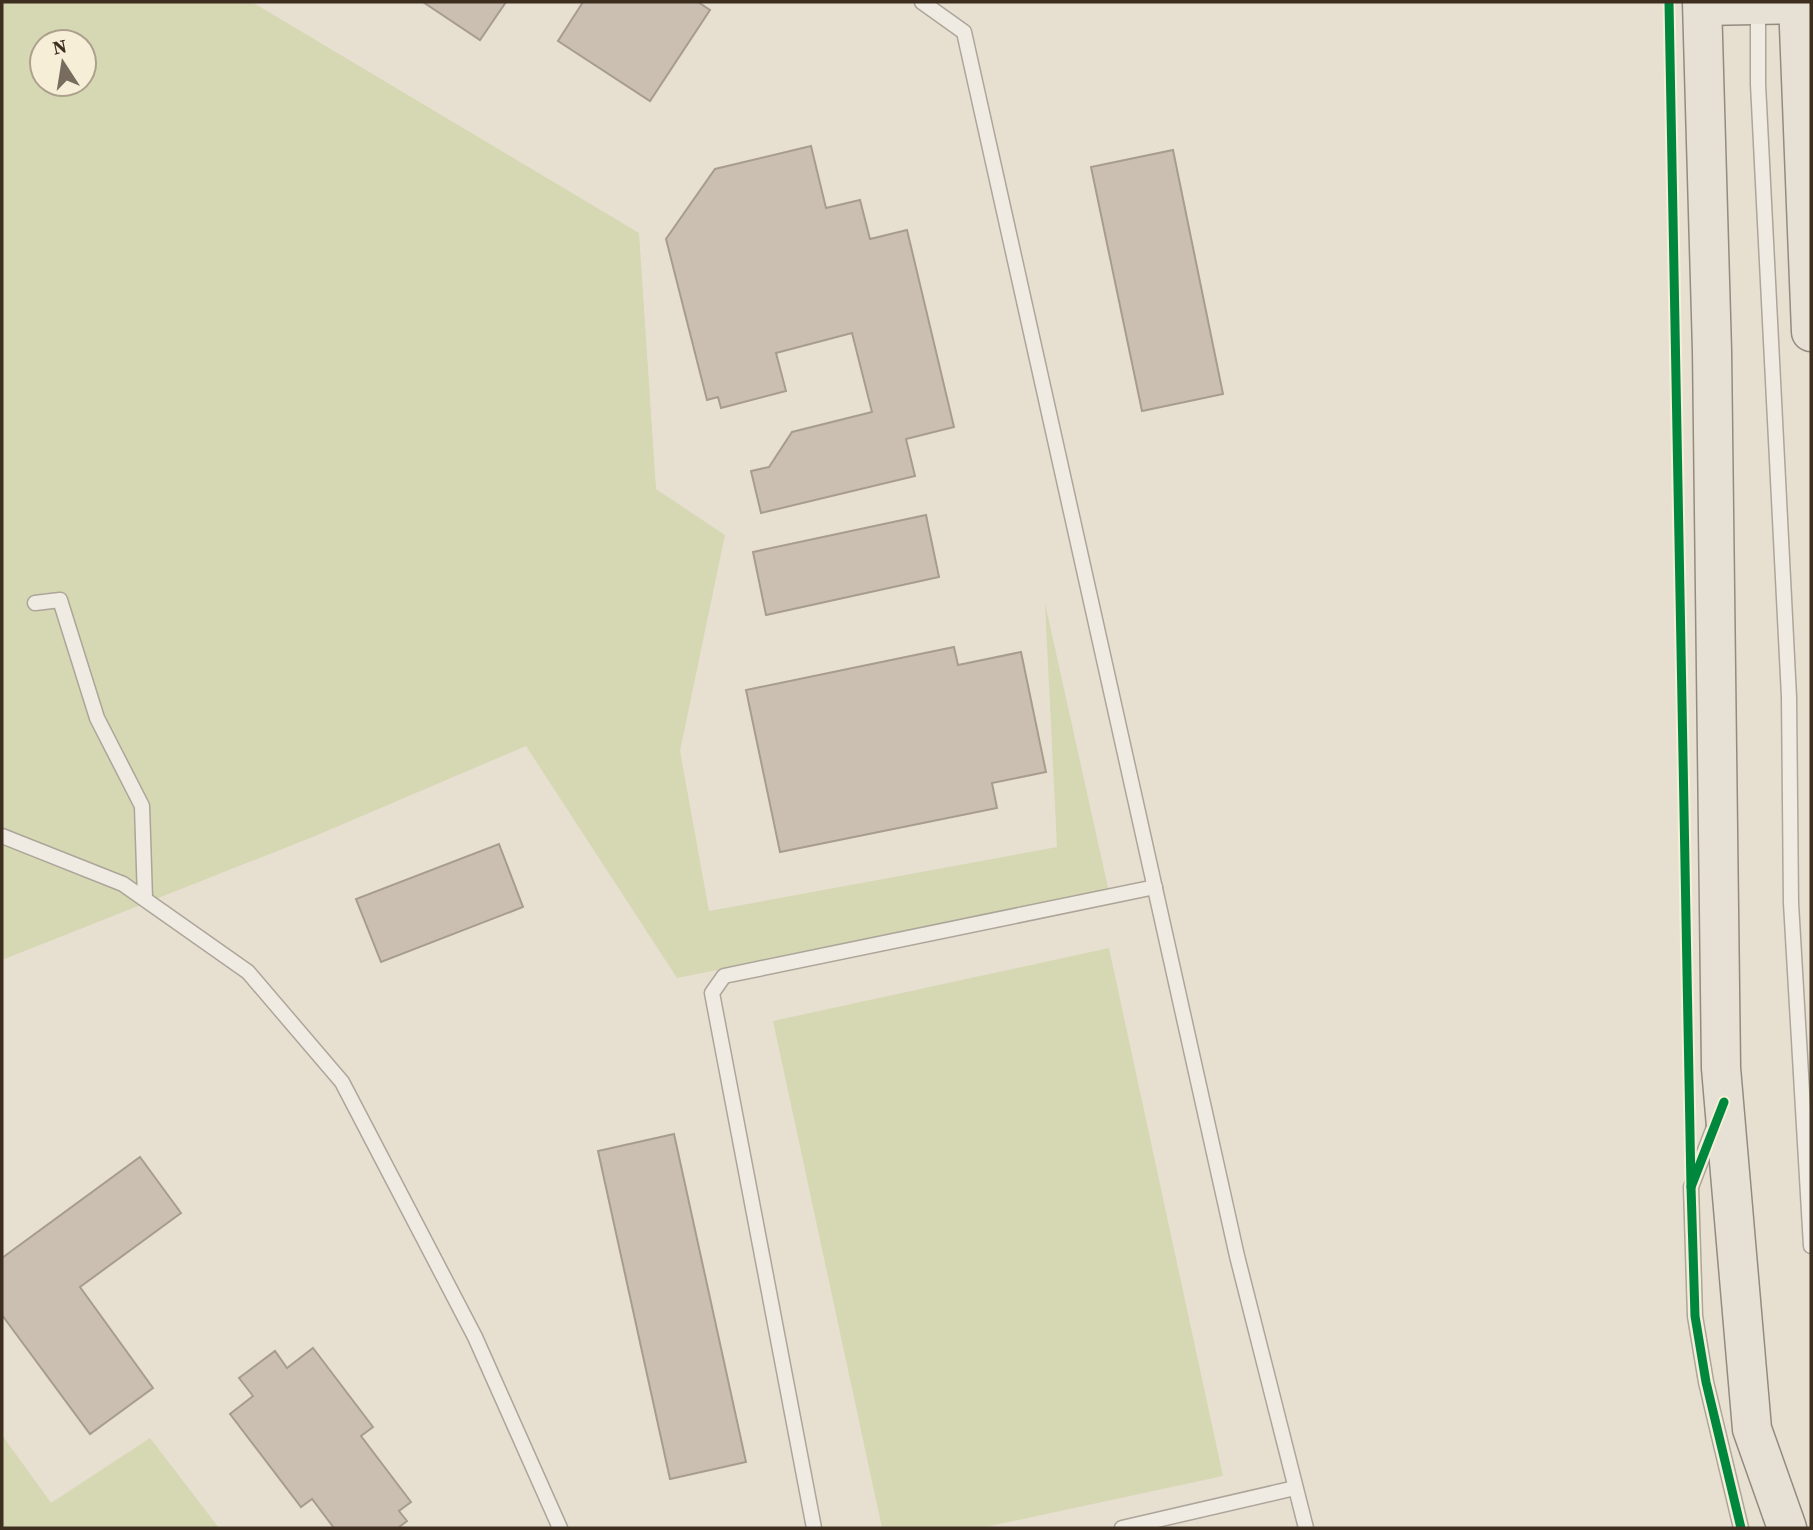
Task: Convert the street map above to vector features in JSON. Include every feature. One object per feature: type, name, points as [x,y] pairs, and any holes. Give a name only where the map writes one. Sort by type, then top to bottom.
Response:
[{"type":"main road","points":[[1787,1528],[1752,1429],[1721,1068],[1712,379],[1702,4],[1803,4],[1811,332]]},
{"type":"lane","points":[[922,2],[964,32],[1237,1256],[1306,1528]]},
{"type":"lane","points":[[1757,4],[1758,84],[1789,697],[1792,917],[1811,1246]]},
{"type":"lane","points":[[35,603],[60,600],[97,718],[142,806],[145,900]]},
{"type":"lane","points":[[2,836],[123,884],[248,972],[342,1082],[475,1337],[560,1528]]},
{"type":"lane","points":[[814,1528],[712,993],[724,976],[1155,887]]},
{"type":"lane","points":[[1724,1102],[1690,1186],[1695,1316],[1706,1381],[1741,1528]]},
{"type":"lane","points":[[1122,1528],[1295,1489]]},
{"type":"green space","points":[[2,2],[252,2],[639,233],[656,489],[725,535],[680,751],[709,911],[1057,847],[1045,603],[1109,892],[677,978],[526,746],[315,836],[2,960]]},
{"type":"green space","points":[[1109,948],[1223,1476],[981,1528],[882,1528],[773,1021]]},
{"type":"green space","points":[[2,1435],[51,1503],[150,1438],[219,1528],[2,1528]]},
{"type":"building","points":[[423,2],[506,2],[480,40]]},
{"type":"building","points":[[583,2],[698,2],[710,10],[650,101],[558,41]]},
{"type":"building","points":[[811,146],[826,208],[860,200],[870,239],[907,230],[954,427],[906,439],[915,476],[761,513],[751,471],[769,467],[792,432],[872,412],[852,333],[776,353],[786,391],[721,408],[718,397],[707,400],[666,239],[715,169]]},
{"type":"building","points":[[1173,150],[1223,394],[1142,411],[1091,167]]},
{"type":"building","points":[[926,515],[939,577],[766,615],[753,552]]},
{"type":"building","points":[[954,647],[958,665],[1021,652],[1046,772],[992,783],[997,808],[780,852],[746,690]]},
{"type":"building","points":[[499,844],[523,907],[381,962],[356,899]]},
{"type":"building","points":[[674,1134],[746,1462],[670,1479],[598,1151]]},
{"type":"building","points":[[140,1157],[181,1213],[80,1287],[153,1388],[90,1434],[2,1315],[2,1258]]},
{"type":"building","points":[[313,1348],[373,1427],[361,1436],[411,1502],[399,1511],[407,1521],[398,1528],[334,1528],[312,1499],[301,1507],[230,1414],[253,1396],[239,1378],[275,1351],[287,1368]]},
{"type":"cycle path","points":[[1669,2],[1691,1187]]},
{"type":"cycle path","points":[[1724,1102],[1691,1187],[1695,1316],[1706,1382],[1741,1528]]}]
